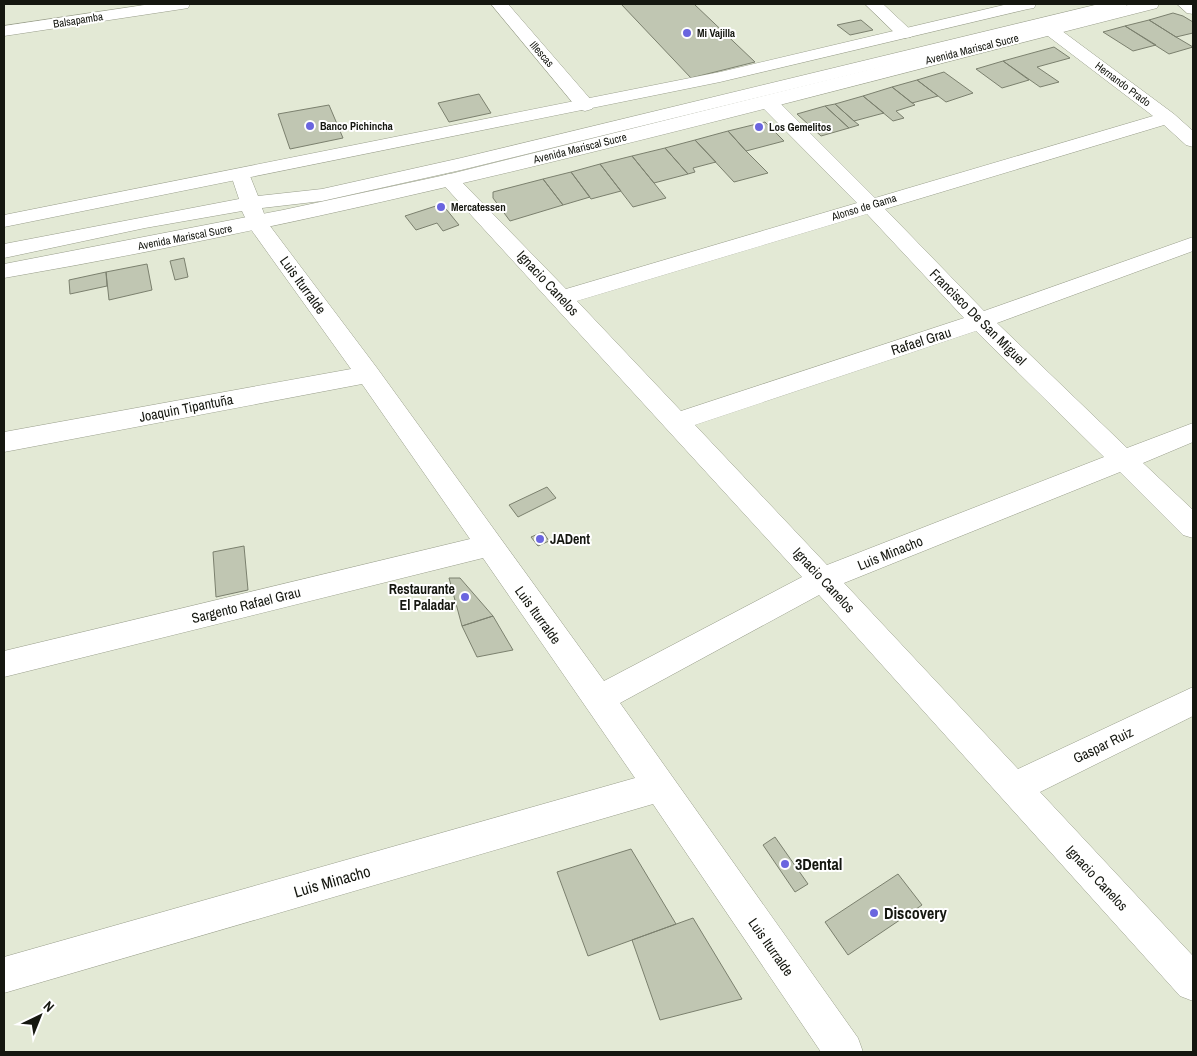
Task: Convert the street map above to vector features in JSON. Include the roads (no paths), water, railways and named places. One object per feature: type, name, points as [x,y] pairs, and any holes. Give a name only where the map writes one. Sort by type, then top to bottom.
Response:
[{"type":"street","points":[[64,4],[66,21]]},
{"type":"street","name":"Balsapamba","points":[[4,31],[182,4]]},
{"type":"street","name":"Illescas","points":[[499,4],[585,105]]},
{"type":"street","points":[[873,4],[905,33]]},
{"type":"street","name":"Avenida Mariscal Sucre","points":[[4,271],[249,198],[585,105],[720,77],[1028,4]]},
{"type":"street","points":[[354,170],[1060,4]]},
{"type":"street","points":[[4,236],[249,198],[322,195],[451,166],[1118,4]]},
{"type":"street","name":"Avenida Mariscal Sucre","points":[[4,221],[449,180],[768,102],[1151,4]]},
{"type":"street","points":[[1185,4],[1193,9]]},
{"type":"street","name":"Hernando Prado","points":[[1050,29],[1167,118],[1193,141]]},
{"type":"street","name":"Francisco De San Miguel","points":[[768,102],[870,205],[980,321],[1193,527]]},
{"type":"street","name":"Alonso de Gama","points":[[562,298],[1167,118]]},
{"type":"street","points":[[4,251],[249,198],[315,178]]},
{"type":"street","name":"Ignacio Canelos","points":[[449,180],[562,298],[824,579],[1193,983]]},
{"type":"street","name":"Luis Iturralde","points":[[249,198],[368,374],[488,546],[599,699],[844,1052]]},
{"type":"street","name":"Rafael Grau","points":[[676,422],[980,321],[1193,244]]},
{"type":"street","name":"Joaquin Tipantuña","points":[[4,442],[368,374]]},
{"type":"street","name":"Luis Minacho","points":[[599,699],[824,579],[1193,432]]},
{"type":"street","name":"Sargento Rafael Grau","points":[[4,664],[488,546]]},
{"type":"street","name":"Gaspar Ruiz","points":[[1014,788],[1193,701]]},
{"type":"street","name":"Luis Minacho","points":[[4,975],[660,786]]},
{"type":"place","name":"Mi Vajilla","points":[[687,33]]},
{"type":"place","name":"Banco Pichincha","points":[[310,126]]},
{"type":"place","name":"Los Gemelitos","points":[[759,127]]},
{"type":"place","name":"Mercatessen","points":[[441,207]]},
{"type":"place","name":"JADent","points":[[540,539]]},
{"type":"place","name":"Restaurante El Paladar","points":[[465,597]]},
{"type":"place","name":"3Dental","points":[[785,864]]},
{"type":"place","name":"Discovery","points":[[874,913]]}]
